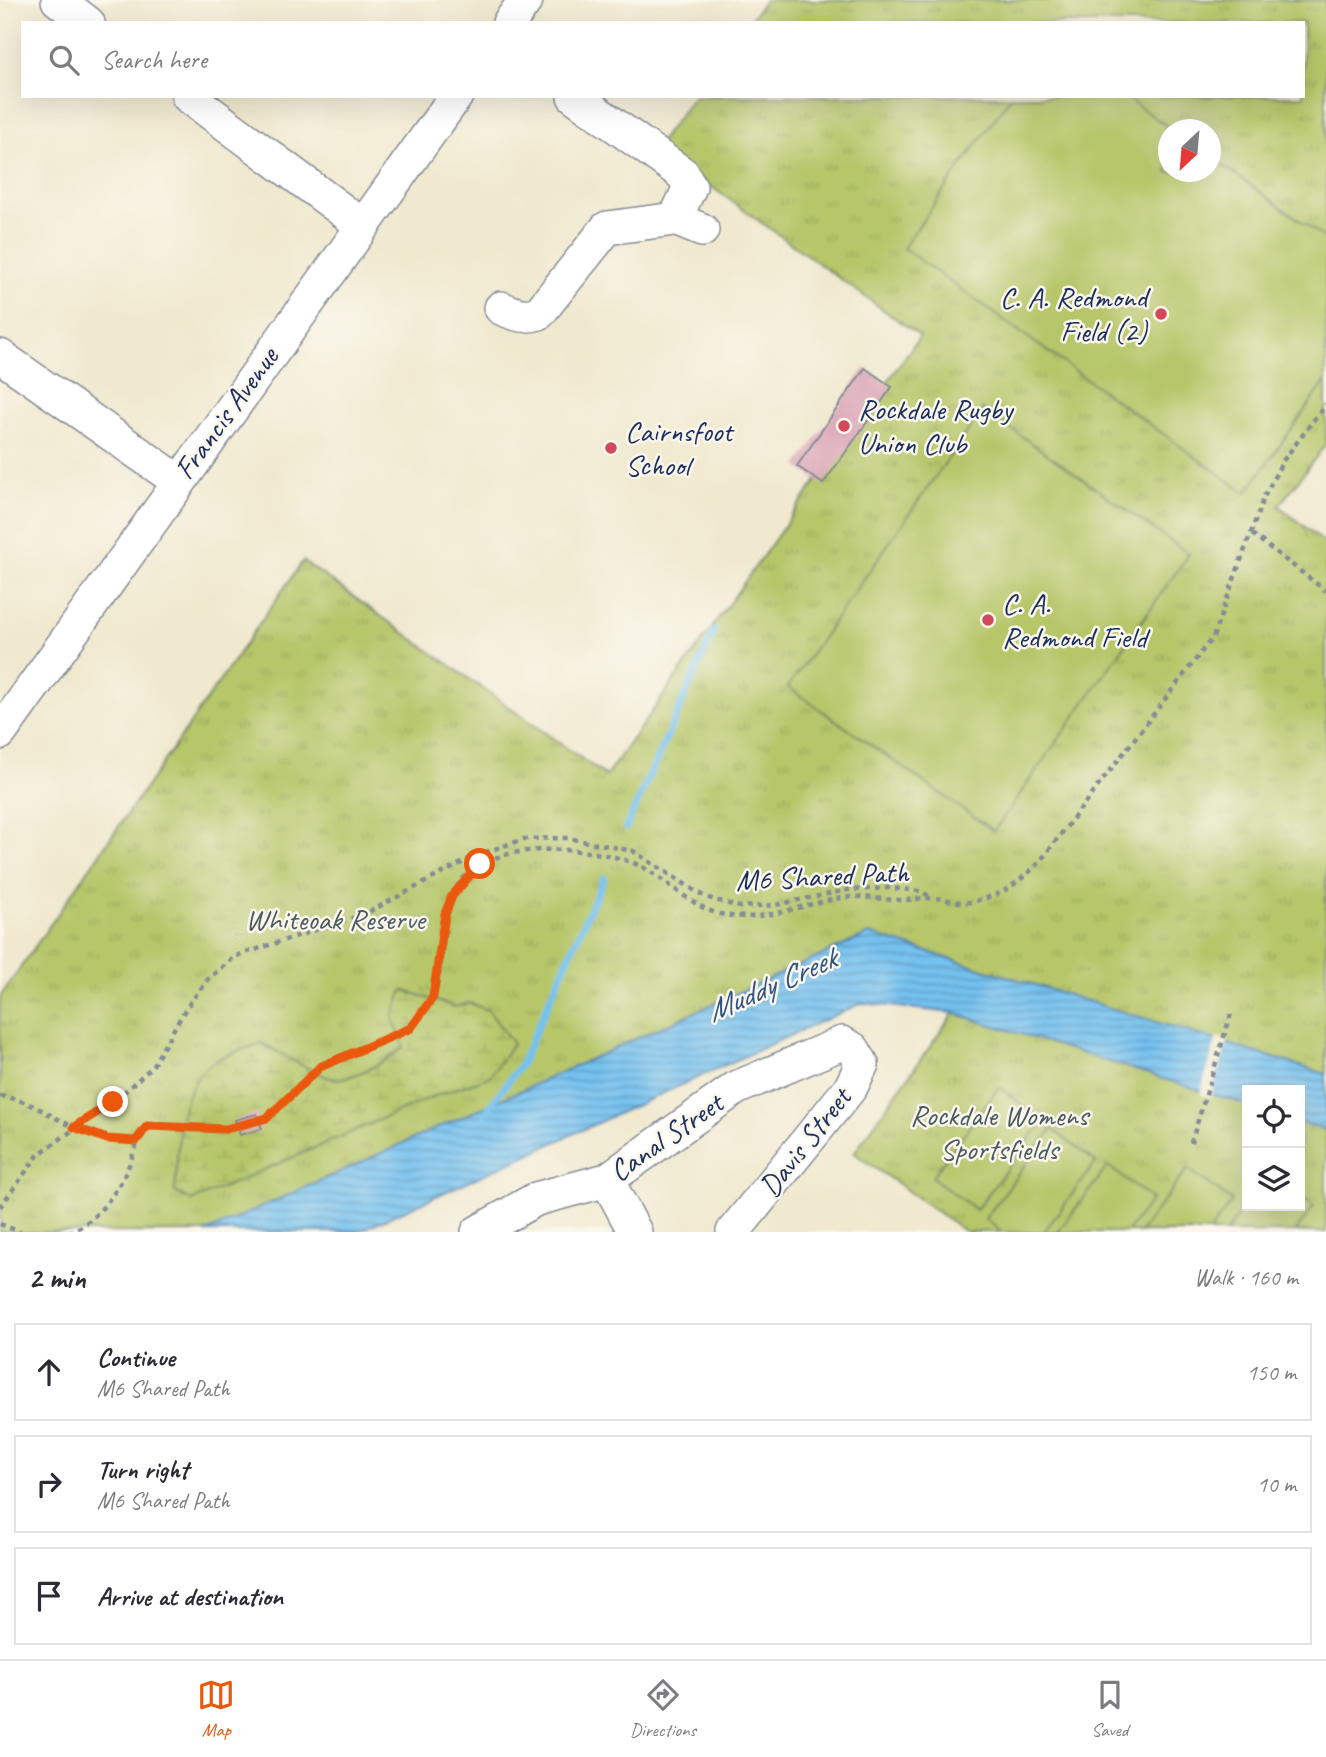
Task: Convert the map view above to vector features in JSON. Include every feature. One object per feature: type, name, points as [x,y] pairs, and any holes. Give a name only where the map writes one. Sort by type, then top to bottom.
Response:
[{"type":"street","points":[[58,0],[85,21]]},
{"type":"street","points":[[510,21],[526,0]]},
{"type":"street","points":[[191,98],[362,225]]},
{"type":"street","name":"Francis Avenue","points":[[0,733],[455,98]]},
{"type":"street","points":[[501,307],[515,315],[529,316],[540,313],[607,228],[688,225],[690,187],[683,174],[577,98]]},
{"type":"street","points":[[0,356],[178,481]]},
{"type":"street","name":"Canal Street","points":[[478,1232],[536,1199],[607,1180],[736,1088],[842,1043],[853,1049]]},
{"type":"street","name":"Davis Street","points":[[733,1232],[851,1087],[862,1064],[853,1049]]},
{"type":"street","points":[[607,1180],[635,1232]]},
{"type":"path","name":"M6 Shared Path","points":[[136,1141],[147,1126],[226,1129],[267,1118],[320,1067],[411,1028],[435,989],[445,914],[452,896],[480,864],[504,855],[539,849],[621,860],[641,867],[701,907],[743,916],[769,917],[822,901],[854,897],[899,900],[931,898],[967,903],[1007,892],[1038,864],[1213,636],[1264,497],[1282,462],[1326,404]]},
{"type":"path","points":[[1252,534],[1326,592]]},
{"type":"path","name":"M6 Shared Path","points":[[0,1208],[40,1154],[74,1127],[113,1102],[152,1067],[186,1008],[209,978],[236,956],[365,914],[477,855],[524,839],[568,838],[633,851],[705,897],[740,907],[775,905],[848,890],[889,888],[920,891],[931,898]]},
{"type":"path","points":[[1191,1143],[1231,1014]]},
{"type":"path","points":[[0,1096],[17,1098],[48,1111],[74,1127],[107,1139],[136,1141],[127,1171],[102,1209],[68,1232]]},
{"type":"path","points":[[0,1224],[20,1232]]},
{"type":"green space","name":"Whiteoak Reserve","points":[[765,0],[1326,0],[1326,444],[1279,506],[1326,544],[1326,1074],[869,934],[206,1232],[0,1232],[0,997],[303,561],[606,776],[920,336],[656,147],[693,98],[1305,98],[1305,21],[749,21]]},
{"type":"green space","name":"C. A. Redmond Field (2)","points":[[1010,98],[1127,98],[1158,120],[1158,182],[1221,182],[1221,164],[1326,239],[1326,381],[1246,493],[903,248]]},
{"type":"green space","name":"C. A. Redmond Field","points":[[983,409],[1189,554],[994,831],[788,687]]},
{"type":"green space","points":[[403,990],[455,1007],[469,1003],[488,1010],[513,1044],[489,1077],[432,1097],[192,1201],[175,1192],[181,1120],[185,1103],[201,1072],[220,1058],[261,1043],[330,1078],[359,1073],[380,1063],[404,1046],[393,1017]]},
{"type":"green space","name":"Rockdale Womens Sportsfields","points":[[954,1013],[1242,1103],[1242,1211],[1305,1211],[1305,1124],[1326,1130],[1326,1232],[966,1232],[854,1153]]},
{"type":"green space","points":[[999,1087],[1043,1121],[976,1210],[932,1177]]},
{"type":"green space","points":[[1052,1129],[1096,1162],[1044,1232],[1002,1232],[985,1219]]},
{"type":"green space","points":[[1108,1166],[1152,1199],[1127,1232],[1058,1232]]},
{"type":"green space","points":[[1188,1169],[1232,1201],[1209,1232],[1140,1232]]},
{"type":"green space","points":[[1305,1200],[1314,1206],[1295,1232],[1226,1232],[1242,1211],[1305,1211]]},
{"type":"water","name":"Muddy Creek","points":[[869,934],[1326,1074],[1326,1130],[1305,1124],[1305,1085],[1242,1085],[1242,1103],[954,1013],[862,1003],[357,1232],[206,1232]]},
{"type":"pier","points":[[1217,1037],[1228,1041],[1211,1097],[1200,1094]]},
{"type":"building","name":"Rockdale Rugby Union Club","points":[[865,368],[892,387],[823,484],[797,466]]},
{"type":"building","points":[[257,1114],[262,1129],[240,1135],[235,1120]]},
{"type":"waterway","points":[[626,828],[714,631]]},
{"type":"waterway","points":[[485,1113],[521,1064],[604,878]]},
{"type":"place","name":"C. A. Redmond Field (2)","points":[[1161,314]]},
{"type":"place","name":"Rockdale Rugby Union Club","points":[[844,426]]},
{"type":"place","name":"Cairnsfoot School","points":[[611,448]]},
{"type":"place","name":"C. A. Redmond Field","points":[[988,620]]},
{"type":"route","points":[[113,1102],[74,1127],[107,1139],[136,1141],[147,1126],[226,1129],[247,1125],[267,1118],[320,1067],[342,1056],[393,1039],[411,1028],[433,997],[445,914],[452,896],[463,880],[480,864]]}]
